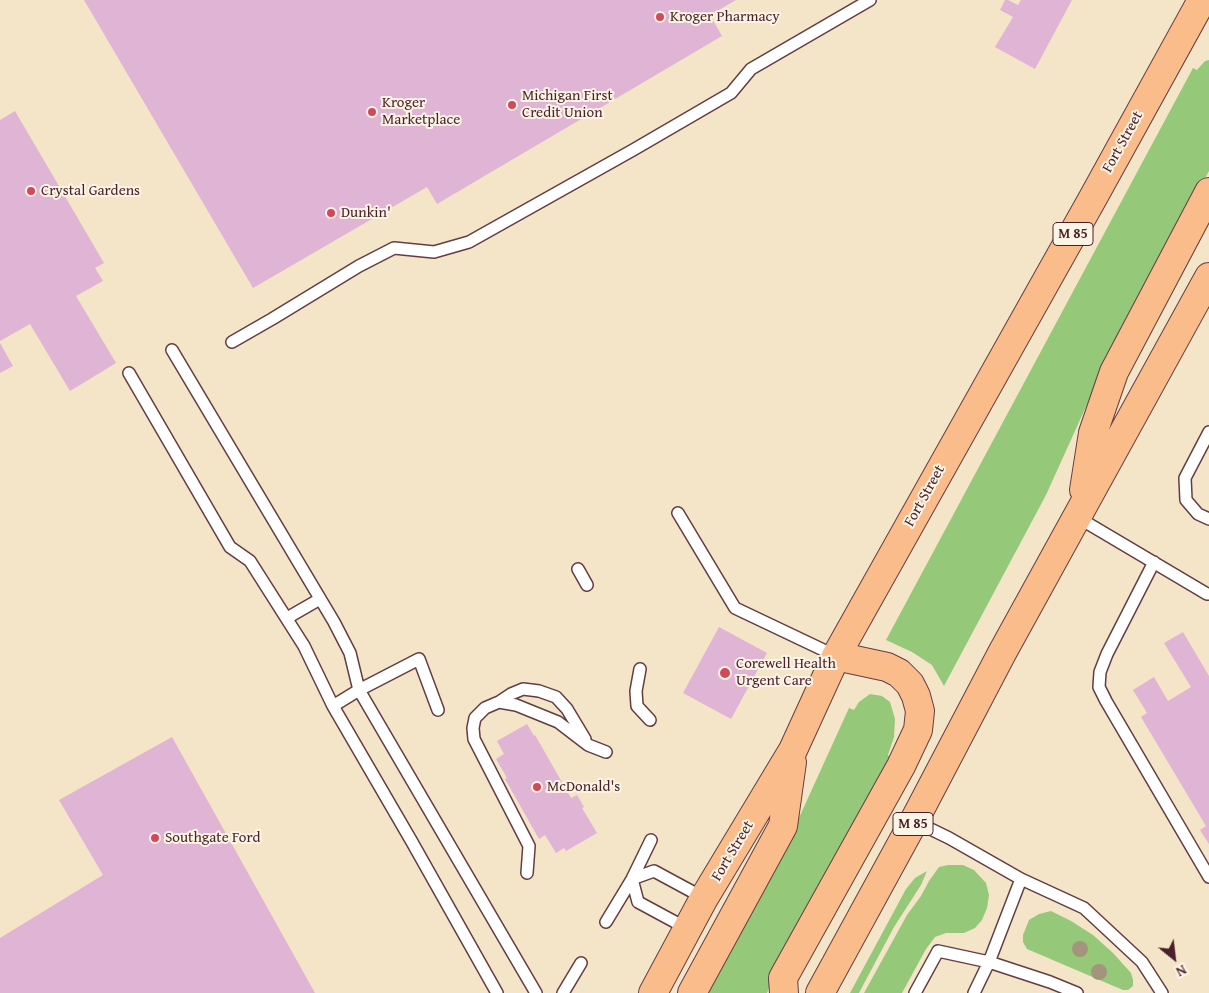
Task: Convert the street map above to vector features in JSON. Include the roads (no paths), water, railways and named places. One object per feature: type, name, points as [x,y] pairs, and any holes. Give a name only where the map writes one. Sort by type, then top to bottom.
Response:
[{"type":"main road","name":"Fort Street","points":[[653,993],[704,898],[793,750],[836,656],[1099,188],[1202,0]]},
{"type":"main road","points":[[1167,62],[1189,41],[1209,31]]},
{"type":"main road","points":[[1079,513],[1093,433],[1114,372],[1209,192]]},
{"type":"main road","name":"M 85","points":[[820,993],[914,821],[1002,653],[1209,277]]},
{"type":"main road","points":[[784,993],[783,978],[902,766],[918,730],[920,712],[916,696],[910,684],[899,673],[887,667],[836,656]]},
{"type":"main road","points":[[692,993],[783,826],[793,750]]},
{"type":"lane","points":[[232,342],[394,248],[434,252],[469,242],[731,93],[751,69],[870,0]]},
{"type":"lane","points":[[172,350],[334,622],[350,653],[359,690],[536,993]]},
{"type":"lane","points":[[129,373],[230,548],[250,560],[304,646],[333,706],[497,993]]},
{"type":"lane","points":[[1209,432],[1185,478],[1186,500],[1198,514],[1209,519]]},
{"type":"lane","points":[[678,513],[735,608],[836,656]]},
{"type":"lane","points":[[1079,513],[1154,562],[1209,594]]},
{"type":"lane","points":[[1154,562],[1100,672],[1099,687],[1209,877]]},
{"type":"lane","points":[[578,569],[587,584]]},
{"type":"lane","points":[[287,618],[320,599]]},
{"type":"lane","points":[[333,706],[359,690],[419,659],[438,710]]},
{"type":"lane","points":[[640,669],[636,691],[637,706],[650,720]]},
{"type":"lane","points":[[527,873],[529,846],[474,739],[473,728],[475,718],[485,708],[522,689],[539,690],[556,697],[567,709],[588,745]]},
{"type":"lane","points":[[499,702],[516,705],[558,722],[588,745],[606,752]]},
{"type":"lane","points":[[914,821],[949,838],[1021,879],[1084,908],[1142,962],[1160,992]]},
{"type":"lane","points":[[606,922],[632,878],[651,840]]},
{"type":"lane","points":[[632,878],[654,871],[704,898]]},
{"type":"lane","points":[[632,878],[638,902],[688,929]]},
{"type":"lane","points":[[974,993],[989,962],[1021,879]]},
{"type":"lane","points":[[914,993],[938,950],[989,962],[1077,993]]},
{"type":"lane","points":[[563,993],[581,963]]},
{"type":"place","name":"Kroger Pharmacy","points":[[660,17]]},
{"type":"place","name":"Michigan First Credit Union","points":[[512,105]]},
{"type":"place","name":"Kroger Marketplace","points":[[372,112]]},
{"type":"place","name":"Crystal Gardens","points":[[31,191]]},
{"type":"place","name":"Dunkin'","points":[[331,213]]},
{"type":"place","name":"Corewell Health Urgent Care","points":[[725,673]]},
{"type":"place","name":"McDonald's","points":[[537,787]]},
{"type":"place","name":"Southgate Ford","points":[[155,838]]}]
